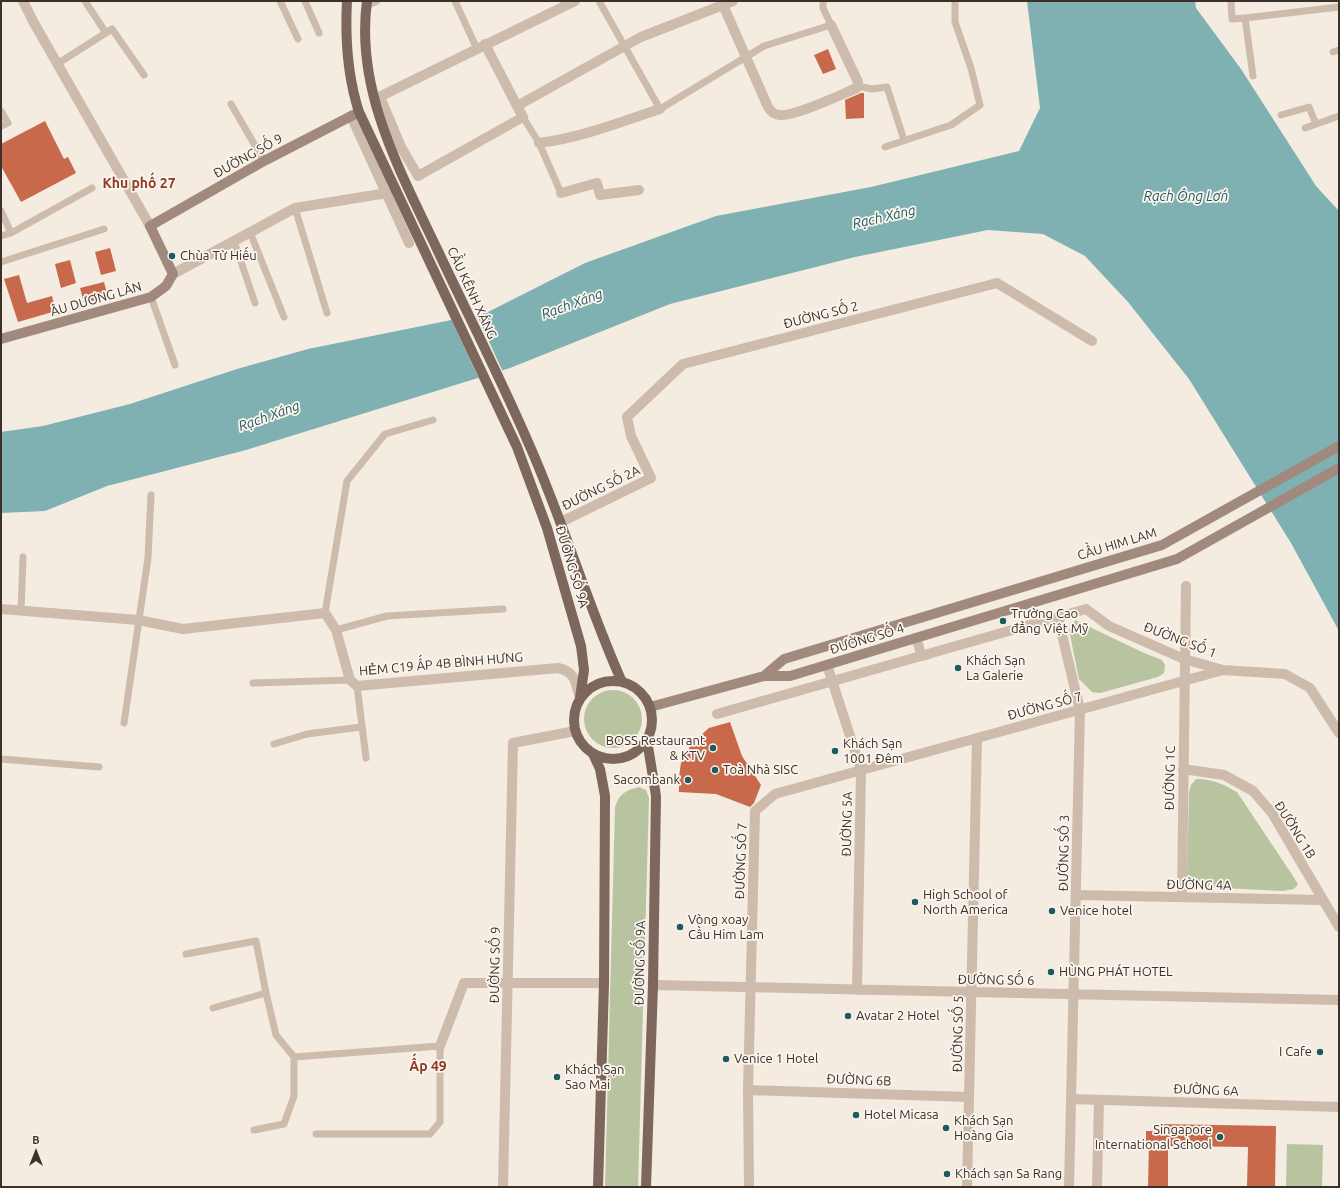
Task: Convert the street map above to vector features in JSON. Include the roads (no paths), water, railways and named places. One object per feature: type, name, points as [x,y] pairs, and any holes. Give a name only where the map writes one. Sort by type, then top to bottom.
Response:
[{"type":"main road","name":"CẦU KÊNH XÁNG","points":[[347,1],[348,64],[355,114],[381,159],[517,447]]},
{"type":"main road","name":"CẦU KÊNH XÁNG","points":[[366,4],[366,66],[393,154],[528,442]]},
{"type":"main road","name":"ĐƯỜNG SỐ 9","points":[[150,226],[264,161],[355,114]]},
{"type":"main road","points":[[150,226],[173,274]]},
{"type":"main road","name":"ÂU DƯƠNG LÂN","points":[[1,339],[152,297],[166,286],[173,274]]},
{"type":"main road","name":"ĐƯỜNG SỐ 9A","points":[[528,442],[561,522],[622,682]]},
{"type":"main road","name":"CẦU HIM LAM","points":[[909,620],[1162,545],[1339,446]]},
{"type":"main road","name":"ĐƯỜNG SỐ 9A","points":[[517,447],[547,528],[581,646],[584,670],[580,698]]},
{"type":"main road","points":[[916,638],[1177,559],[1339,468]]},
{"type":"main road","name":"ĐƯỜNG SỐ 4","points":[[764,676],[784,659],[909,620]]},
{"type":"main road","name":"ĐƯỜNG SỐ 4","points":[[650,707],[764,676],[790,676],[916,638]]},
{"type":"main road","points":[[611,681],[622,682],[634,687],[643,696],[650,707],[652,720],[647,740],[639,749],[629,756],[617,759],[605,758],[593,754],[586,748],[575,731],[573,720],[575,708],[580,698],[588,689],[599,683],[611,681]]},
{"type":"main road","name":"ĐƯỜNG SỐ 9A","points":[[646,1187],[653,984],[656,796],[653,769],[647,740]]},
{"type":"main road","points":[[593,754],[600,769],[605,796],[604,983],[598,1187]]},
{"type":"street","points":[[23,1],[150,226]]},
{"type":"street","points":[[481,46],[523,117],[418,176],[376,98],[563,4],[575,1]]},
{"type":"street","points":[[517,106],[641,37],[728,3],[747,56],[768,107],[774,114],[780,115],[795,113],[857,88],[858,86],[831,25]]},
{"type":"street","points":[[539,143],[598,130],[660,109]]},
{"type":"street","points":[[355,114],[409,243]]},
{"type":"street","points":[[561,193],[597,183],[600,195],[639,190]]},
{"type":"street","name":"ÂU DƯƠNG LÂN","points":[[173,274],[295,208],[387,193]]},
{"type":"street","name":"ĐƯỜNG SỐ 2","points":[[651,478],[631,436],[627,417],[683,364],[997,283],[1092,341]]},
{"type":"street","name":"ĐƯỜNG SỐ 2A","points":[[561,522],[651,478]]},
{"type":"street","name":"ĐƯỜNG 1C","points":[[1182,897],[1186,586]]},
{"type":"street","points":[[1,609],[138,620],[183,629],[325,613]]},
{"type":"street","name":"ĐƯỜNG SỐ 1","points":[[1058,618],[1086,609],[1109,626],[1184,659],[1223,670],[1285,674],[1310,688],[1339,733]]},
{"type":"street","name":"HẺM C19 ẤP 4B BÌNH HƯNG","points":[[325,613],[336,630],[353,683],[558,668],[568,670],[573,677],[580,698]]},
{"type":"street","points":[[717,714],[1058,618]]},
{"type":"street","name":"ĐƯỜNG SỐ 4","points":[[916,638],[922,656],[1058,618]]},
{"type":"street","name":"ĐƯỜNG SỐ 3","points":[[1058,618],[1080,710],[1069,1187]]},
{"type":"street","name":"ĐƯỜNG 5A","points":[[827,665],[861,770],[857,990]]},
{"type":"street","name":"ĐƯỜNG SỐ 7","points":[[749,1187],[748,1090],[756,810],[774,794],[1223,670]]},
{"type":"street","name":"ĐƯỜNG SỐ 9","points":[[503,1187],[513,743],[575,731]]},
{"type":"street","name":"ĐƯỜNG SỐ 5","points":[[967,1187],[977,738]]},
{"type":"street","name":"ĐƯỜNG 1B","points":[[1183,769],[1224,775],[1253,791],[1272,813],[1339,927]]},
{"type":"street","name":"ĐƯỜNG 4A","points":[[1076,895],[1322,900]]},
{"type":"street","points":[[440,1046],[464,983],[604,983]]},
{"type":"street","name":"ĐƯỜNG SỐ 6","points":[[653,984],[857,990],[1339,1000]]},
{"type":"street","name":"ĐƯỜNG 6B","points":[[748,1090],[969,1096]]},
{"type":"street","name":"ĐƯỜNG 6A","points":[[1071,1099],[1339,1107]]},
{"type":"street","points":[[1097,1187],[1099,1100]]},
{"type":"lane","points":[[85,1],[106,33]]},
{"type":"lane","points":[[280,1],[298,40]]},
{"type":"lane","points":[[305,1],[319,34]]},
{"type":"lane","points":[[366,4],[377,1]]},
{"type":"lane","points":[[455,1],[481,46]]},
{"type":"lane","points":[[598,1],[660,109],[764,46],[831,25],[823,8],[823,1]]},
{"type":"lane","points":[[885,146],[951,125],[980,105],[971,68],[955,22],[955,1]]},
{"type":"lane","points":[[1231,2],[1232,19],[1323,5],[1339,7]]},
{"type":"lane","points":[[1245,18],[1253,76]]},
{"type":"lane","points":[[58,64],[112,29],[144,75]]},
{"type":"lane","points":[[858,86],[872,89],[887,87],[904,140]]},
{"type":"lane","points":[[231,104],[264,161]]},
{"type":"lane","points":[[1281,115],[1309,107],[1316,124]]},
{"type":"lane","points":[[1,111],[8,122],[1,126]]},
{"type":"lane","points":[[1305,128],[1339,116]]},
{"type":"lane","points":[[523,117],[539,143],[561,193]]},
{"type":"lane","points":[[1,236],[11,233],[92,188]]},
{"type":"lane","points":[[295,208],[327,313]]},
{"type":"lane","points":[[1,212],[11,233]]},
{"type":"lane","points":[[1,262],[104,229]]},
{"type":"lane","points":[[250,232],[284,317]]},
{"type":"lane","points":[[234,241],[255,303]]},
{"type":"lane","points":[[152,297],[175,365]]},
{"type":"lane","points":[[325,613],[347,481],[386,434],[433,420]]},
{"type":"lane","points":[[124,723],[148,558],[151,495]]},
{"type":"lane","points":[[21,610],[23,556]]},
{"type":"lane","points":[[336,630],[387,616],[503,609]]},
{"type":"lane","points":[[253,683],[353,683],[362,727],[366,758]]},
{"type":"lane","points":[[274,744],[307,734],[362,727]]},
{"type":"lane","points":[[1,759],[99,767]]},
{"type":"lane","points":[[186,954],[256,941],[276,1035],[294,1057],[294,1096],[284,1124],[254,1130]]},
{"type":"lane","points":[[213,1008],[266,993]]},
{"type":"lane","points":[[294,1057],[440,1046],[440,1122],[430,1134],[316,1134]]},
{"type":"water","points":[[1027,1],[1195,1],[1196,8],[1241,69],[1316,186],[1339,211],[1339,631],[1291,543],[1189,379],[1128,302],[1085,256],[1043,234],[988,230],[855,257],[670,304],[510,368],[246,450],[107,486],[45,511],[1,513],[1,432],[43,426],[130,404],[237,369],[308,349],[486,313],[585,263],[716,216],[871,187],[1019,151],[1040,108]]},
{"type":"place","name":"Chùa Từ Hiếu","points":[[172,256]]},
{"type":"place","name":"Trường Cao đẳng Việt Mỹ","points":[[1003,621]]},
{"type":"place","name":"Khách Sạn La Galerie","points":[[958,668]]},
{"type":"place","name":"BOSS Restaurant & KTV","points":[[713,748]]},
{"type":"place","name":"Khách Sạn 1001 Đêm","points":[[835,751]]},
{"type":"place","name":"Toà Nhà SISC","points":[[715,770]]},
{"type":"place","name":"Sacombank","points":[[688,780]]},
{"type":"place","name":"High School of North America","points":[[915,902]]},
{"type":"place","name":"Venice hotel","points":[[1052,911]]},
{"type":"place","name":"Vòng xoay Cầu Him Lam","points":[[680,927]]},
{"type":"place","name":"HÙNG PHÁT HOTEL","points":[[1051,972]]},
{"type":"place","name":"Avatar 2 Hotel","points":[[848,1016]]},
{"type":"place","name":"I Cafe","points":[[1320,1052]]},
{"type":"place","name":"Venice 1 Hotel","points":[[726,1059]]},
{"type":"place","name":"Khách Sạn Sao Mai","points":[[557,1077]]},
{"type":"place","name":"Hotel Micasa","points":[[856,1115]]},
{"type":"place","name":"Khách Sạn Hoàng Gia","points":[[946,1128]]},
{"type":"place","name":"Singapore International School","points":[[1220,1137]]},
{"type":"place","name":"Khách sạn Sa Rang","points":[[947,1174]]},
{"type":"district","name":"Khu phố 27","points":[[139,183]]},
{"type":"district","name":"Ấp 49","points":[[428,1066]]},
{"type":"water label","name":"Rạch Ông Lớn","points":[[1186,196]]},
{"type":"water label","name":"Rạch Xáng","points":[[884,217]]},
{"type":"water label","name":"Rạch Xáng","points":[[572,304]]},
{"type":"water label","name":"Rạch Xáng","points":[[269,416]]}]
